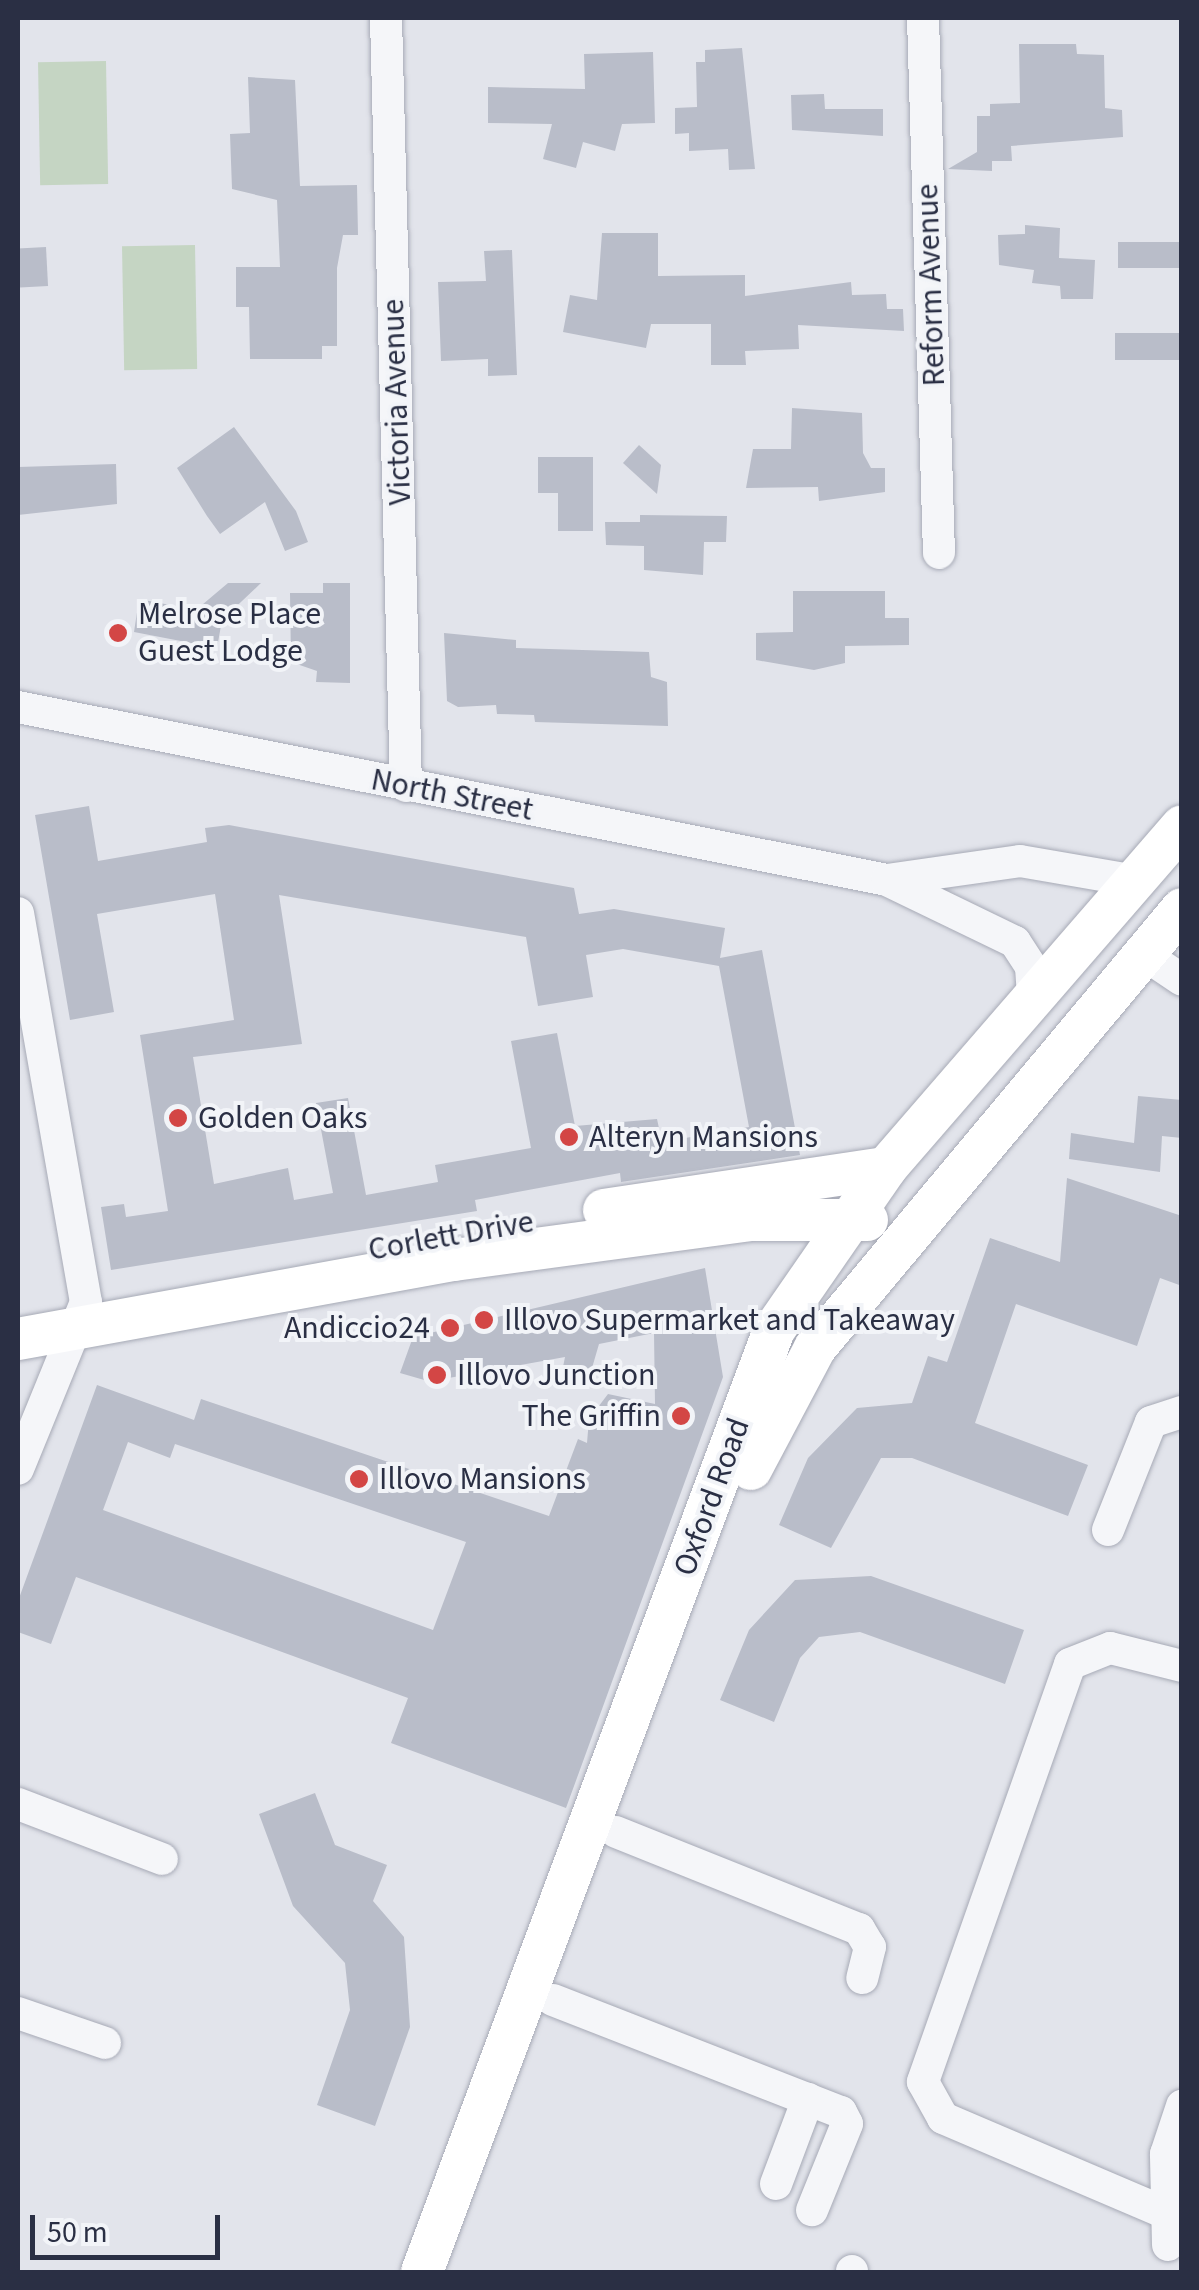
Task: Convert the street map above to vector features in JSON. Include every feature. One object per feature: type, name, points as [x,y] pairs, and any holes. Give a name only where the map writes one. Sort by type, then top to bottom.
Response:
[{"type":"main road","name":"Oxford Road","points":[[422,2272],[794,1293],[886,1168],[1182,826]]},
{"type":"main road","name":"Oxford Road","points":[[450,2272],[781,1402],[940,1191],[1182,909]]},
{"type":"main road","name":"Corlett Drive","points":[[18,1339],[80,1316],[886,1168]]},
{"type":"main road","name":"Corlett Drive","points":[[18,1312],[80,1316],[749,1220],[896,1216],[940,1191]]},
{"type":"main road","points":[[749,1220],[784,1244],[794,1293]]},
{"type":"street","name":"Victoria Avenue","points":[[386,18],[406,786]]},
{"type":"street","name":"Reform Avenue","points":[[923,18],[939,553]]},
{"type":"street","name":"North Street","points":[[18,707],[887,880],[986,924],[1026,952],[1033,994]]},
{"type":"street","name":"North Street","points":[[887,880],[997,862],[1136,881]]},
{"type":"street","points":[[986,924],[977,896],[997,862]]},
{"type":"street","points":[[18,913],[80,1316],[18,1469]]},
{"type":"street","points":[[1142,953],[1182,980]]},
{"type":"street","points":[[1108,1530],[1150,1422],[1182,1412]]},
{"type":"street","points":[[1171,2244],[943,2118],[923,2082],[1070,1664],[1110,1648],[1182,1666]]},
{"type":"street","points":[[18,1804],[162,1859]]},
{"type":"street","points":[[616,1832],[859,1928],[870,1946],[862,1978]]},
{"type":"street","points":[[552,2000],[808,2099],[847,2124],[812,2210]]},
{"type":"street","points":[[18,2013],[106,2044]]},
{"type":"street","points":[[776,2184],[808,2099]]},
{"type":"street","points":[[1171,2244],[1166,2154],[1182,2106]]},
{"type":"green space","points":[[106,61],[108,184],[40,185],[38,62]]},
{"type":"green space","points":[[195,245],[197,369],[124,370],[122,246]]},
{"type":"building","points":[[1019,44],[1076,44],[1077,54],[1104,55],[1105,108],[1122,110],[1123,137],[1011,146],[1012,161],[992,161],[992,171],[948,169],[977,152],[977,116],[990,116],[990,104],[1020,103]]},
{"type":"building","points":[[742,48],[755,169],[729,170],[728,149],[689,151],[689,133],[675,134],[675,108],[697,107],[696,62],[705,62],[705,50]]},
{"type":"building","points":[[653,52],[655,123],[622,124],[615,151],[583,142],[576,168],[543,159],[552,124],[488,123],[488,87],[585,89],[584,54]]},
{"type":"building","points":[[248,77],[295,80],[300,186],[357,185],[358,235],[343,235],[337,268],[337,346],[322,346],[322,359],[250,359],[249,307],[236,307],[236,267],[280,267],[277,200],[232,189],[230,134],[250,133]]},
{"type":"building","points":[[824,94],[825,109],[883,109],[883,136],[792,130],[791,95]]},
{"type":"building","points":[[1025,225],[1060,228],[1059,258],[1095,260],[1093,299],[1061,299],[1060,286],[1032,283],[1034,270],[999,265],[998,235],[1025,234]]},
{"type":"building","points":[[602,233],[658,233],[658,276],[745,275],[745,296],[851,282],[852,295],[886,294],[887,309],[903,309],[904,331],[798,325],[799,349],[745,351],[746,365],[711,365],[711,324],[651,324],[646,348],[563,332],[570,295],[597,300]]},
{"type":"building","points":[[1118,242],[1182,242],[1182,268],[1118,268]]},
{"type":"building","points":[[46,247],[48,286],[20,287],[18,248]]},
{"type":"building","points":[[512,250],[517,375],[488,376],[488,359],[441,361],[438,282],[486,281],[484,251]]},
{"type":"building","points":[[1115,333],[1182,333],[1182,360],[1115,360]]},
{"type":"building","points":[[792,408],[862,413],[863,453],[871,468],[885,468],[885,492],[819,501],[818,487],[746,488],[753,449],[791,449]]},
{"type":"building","points":[[234,427],[296,511],[308,542],[285,551],[265,502],[220,534],[207,516],[177,468]]},
{"type":"building","points":[[639,445],[661,465],[657,494],[623,463]]},
{"type":"building","points":[[538,457],[593,457],[593,531],[558,531],[558,493],[538,493]]},
{"type":"building","points":[[116,464],[117,504],[18,515],[18,467]]},
{"type":"building","points":[[640,515],[727,516],[726,542],[704,542],[703,575],[644,570],[644,546],[606,545],[605,522],[640,522]]},
{"type":"building","points":[[228,583],[261,583],[222,620],[217,648],[134,632],[139,599],[196,610]]},
{"type":"building","points":[[323,583],[350,583],[350,683],[316,682],[317,671],[291,662],[290,593],[323,593]]},
{"type":"building","points":[[793,591],[885,591],[885,618],[909,618],[909,645],[845,646],[845,663],[814,670],[756,660],[756,633],[793,632]]},
{"type":"building","points":[[444,633],[516,640],[516,648],[649,652],[651,677],[667,682],[668,726],[535,722],[534,715],[497,714],[496,705],[458,707],[447,701]]},
{"type":"building","points":[[89,806],[98,861],[207,842],[205,828],[229,825],[574,888],[579,914],[614,909],[725,928],[720,958],[762,950],[800,1155],[621,1182],[620,1173],[475,1200],[477,1211],[111,1270],[101,1207],[124,1204],[126,1217],[168,1211],[140,1035],[234,1020],[215,894],[97,914],[114,1012],[70,1020],[35,815]],"holes":[[[279,895],[526,937],[538,1006],[593,997],[586,955],[623,949],[719,966],[749,1127],[662,1142],[657,1119],[575,1126],[557,1033],[511,1041],[531,1148],[435,1165],[438,1182],[366,1195],[348,1098],[316,1103],[333,1193],[294,1200],[288,1168],[214,1184],[193,1057],[302,1044]]]},
{"type":"building","points":[[1138,1096],[1182,1100],[1182,1138],[1162,1136],[1160,1172],[1069,1159],[1071,1133],[1134,1143]]},
{"type":"building","points":[[1067,1178],[1182,1216],[1182,1286],[1160,1278],[1137,1346],[1016,1304],[975,1423],[1088,1465],[1068,1516],[912,1458],[881,1458],[831,1548],[779,1525],[808,1458],[857,1408],[912,1403],[928,1356],[947,1362],[990,1238],[1060,1262]]},
{"type":"building","points":[[705,1268],[723,1377],[566,1808],[391,1743],[408,1698],[76,1577],[51,1644],[18,1632],[18,1601],[97,1385],[194,1420],[201,1399],[549,1516],[578,1439],[587,1443],[589,1419],[608,1394],[655,1404],[654,1333],[599,1344],[592,1368],[562,1372],[565,1357],[443,1379],[445,1386],[400,1373],[413,1337]],"holes":[[[128,1442],[170,1458],[175,1444],[466,1542],[433,1630],[103,1510]]]},
{"type":"building","points":[[871,1576],[1024,1630],[1005,1684],[860,1632],[819,1637],[800,1658],[774,1722],[720,1700],[749,1630],[795,1580]]},
{"type":"building","points":[[315,1793],[335,1845],[387,1865],[373,1901],[404,1937],[410,2027],[375,2126],[317,2105],[350,2010],[345,1963],[293,1906],[259,1814]]},
{"type":"place","name":"Melrose Place Guest Lodge","points":[[118,633]]},
{"type":"place","name":"Golden Oaks","points":[[178,1118]]},
{"type":"place","name":"Alteryn Mansions","points":[[569,1137]]},
{"type":"place","name":"Illovo Supermarket and Takeaway","points":[[484,1320]]},
{"type":"place","name":"Andiccio24","points":[[450,1328]]},
{"type":"place","name":"Illovo Junction","points":[[437,1375]]},
{"type":"place","name":"The Griffin","points":[[681,1416]]},
{"type":"place","name":"Illovo Mansions","points":[[359,1479]]}]
